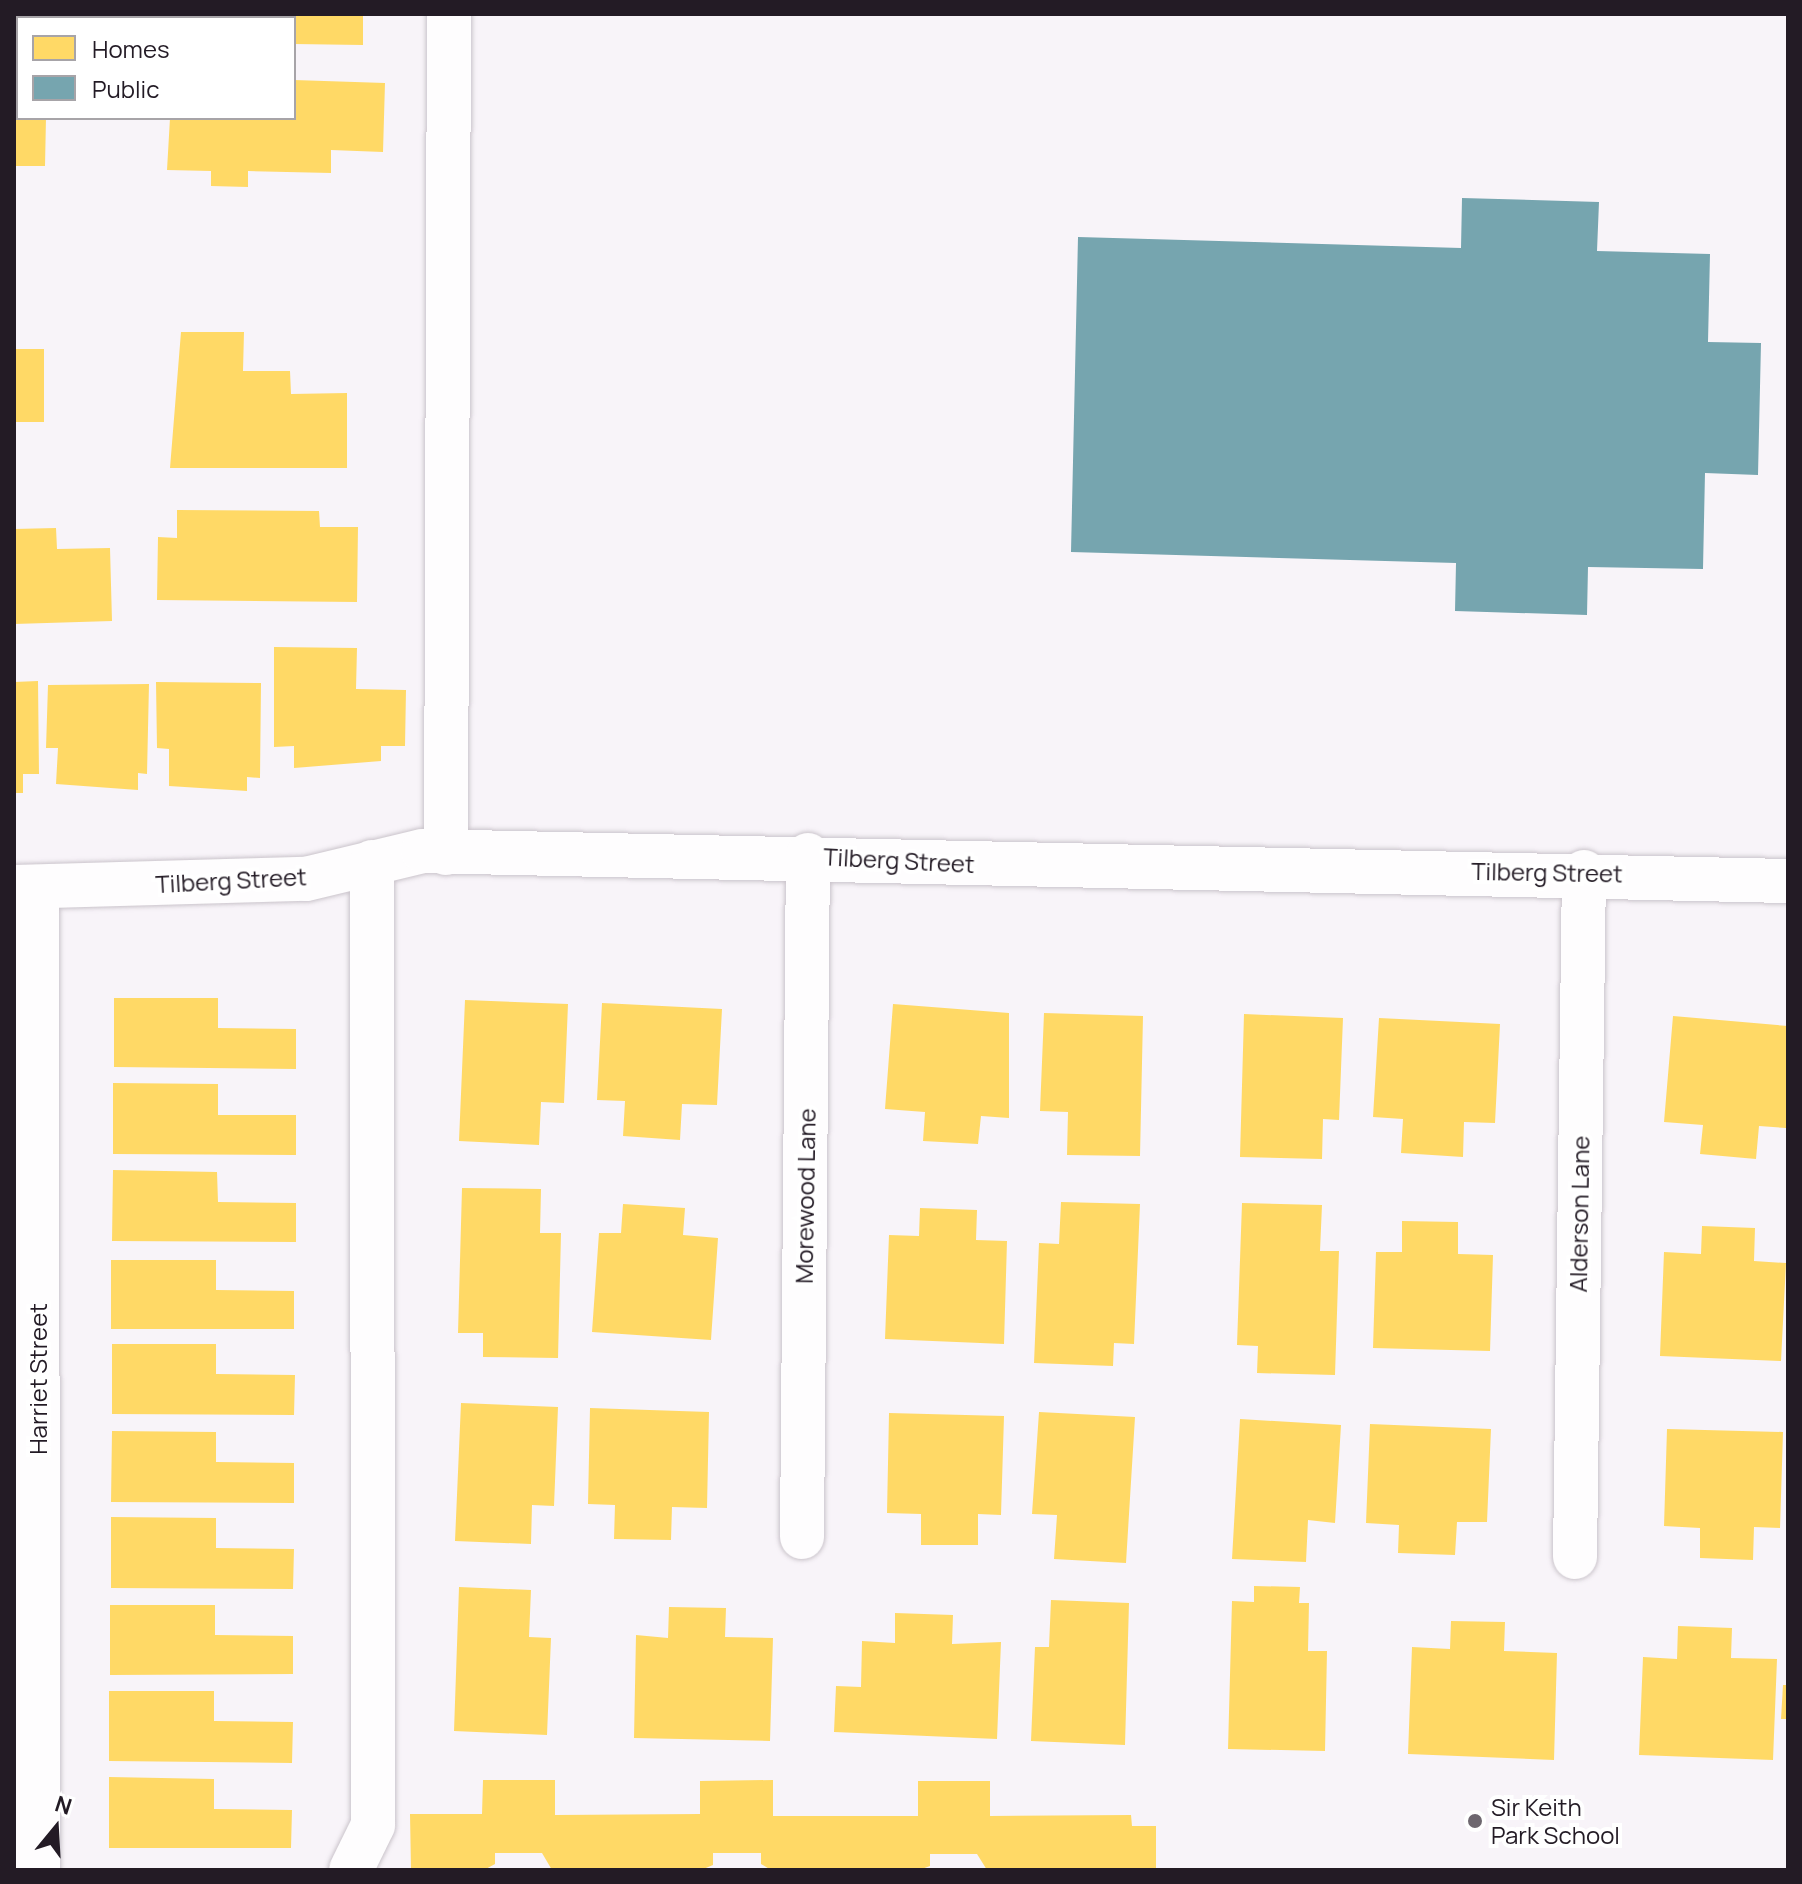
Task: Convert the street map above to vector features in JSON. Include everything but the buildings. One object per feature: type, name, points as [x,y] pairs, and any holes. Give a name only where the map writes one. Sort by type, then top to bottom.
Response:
[{"type":"street","points":[[446,853],[449,14]]},
{"type":"street","name":"Tilberg Street","points":[[26,887],[306,879],[372,862],[446,853],[808,855],[1584,872],[1788,881]]},
{"type":"street","name":"Morewood Lane","points":[[802,1537],[808,855]]},
{"type":"street","points":[[351,1870],[373,1825],[372,862]]},
{"type":"street","name":"Alderson Lane","points":[[1575,1557],[1584,872]]},
{"type":"street","name":"Harriet Street","points":[[26,887],[38,1870]]},
{"type":"place","name":"Sir Keith Park School","points":[[1475,1821]]}]
